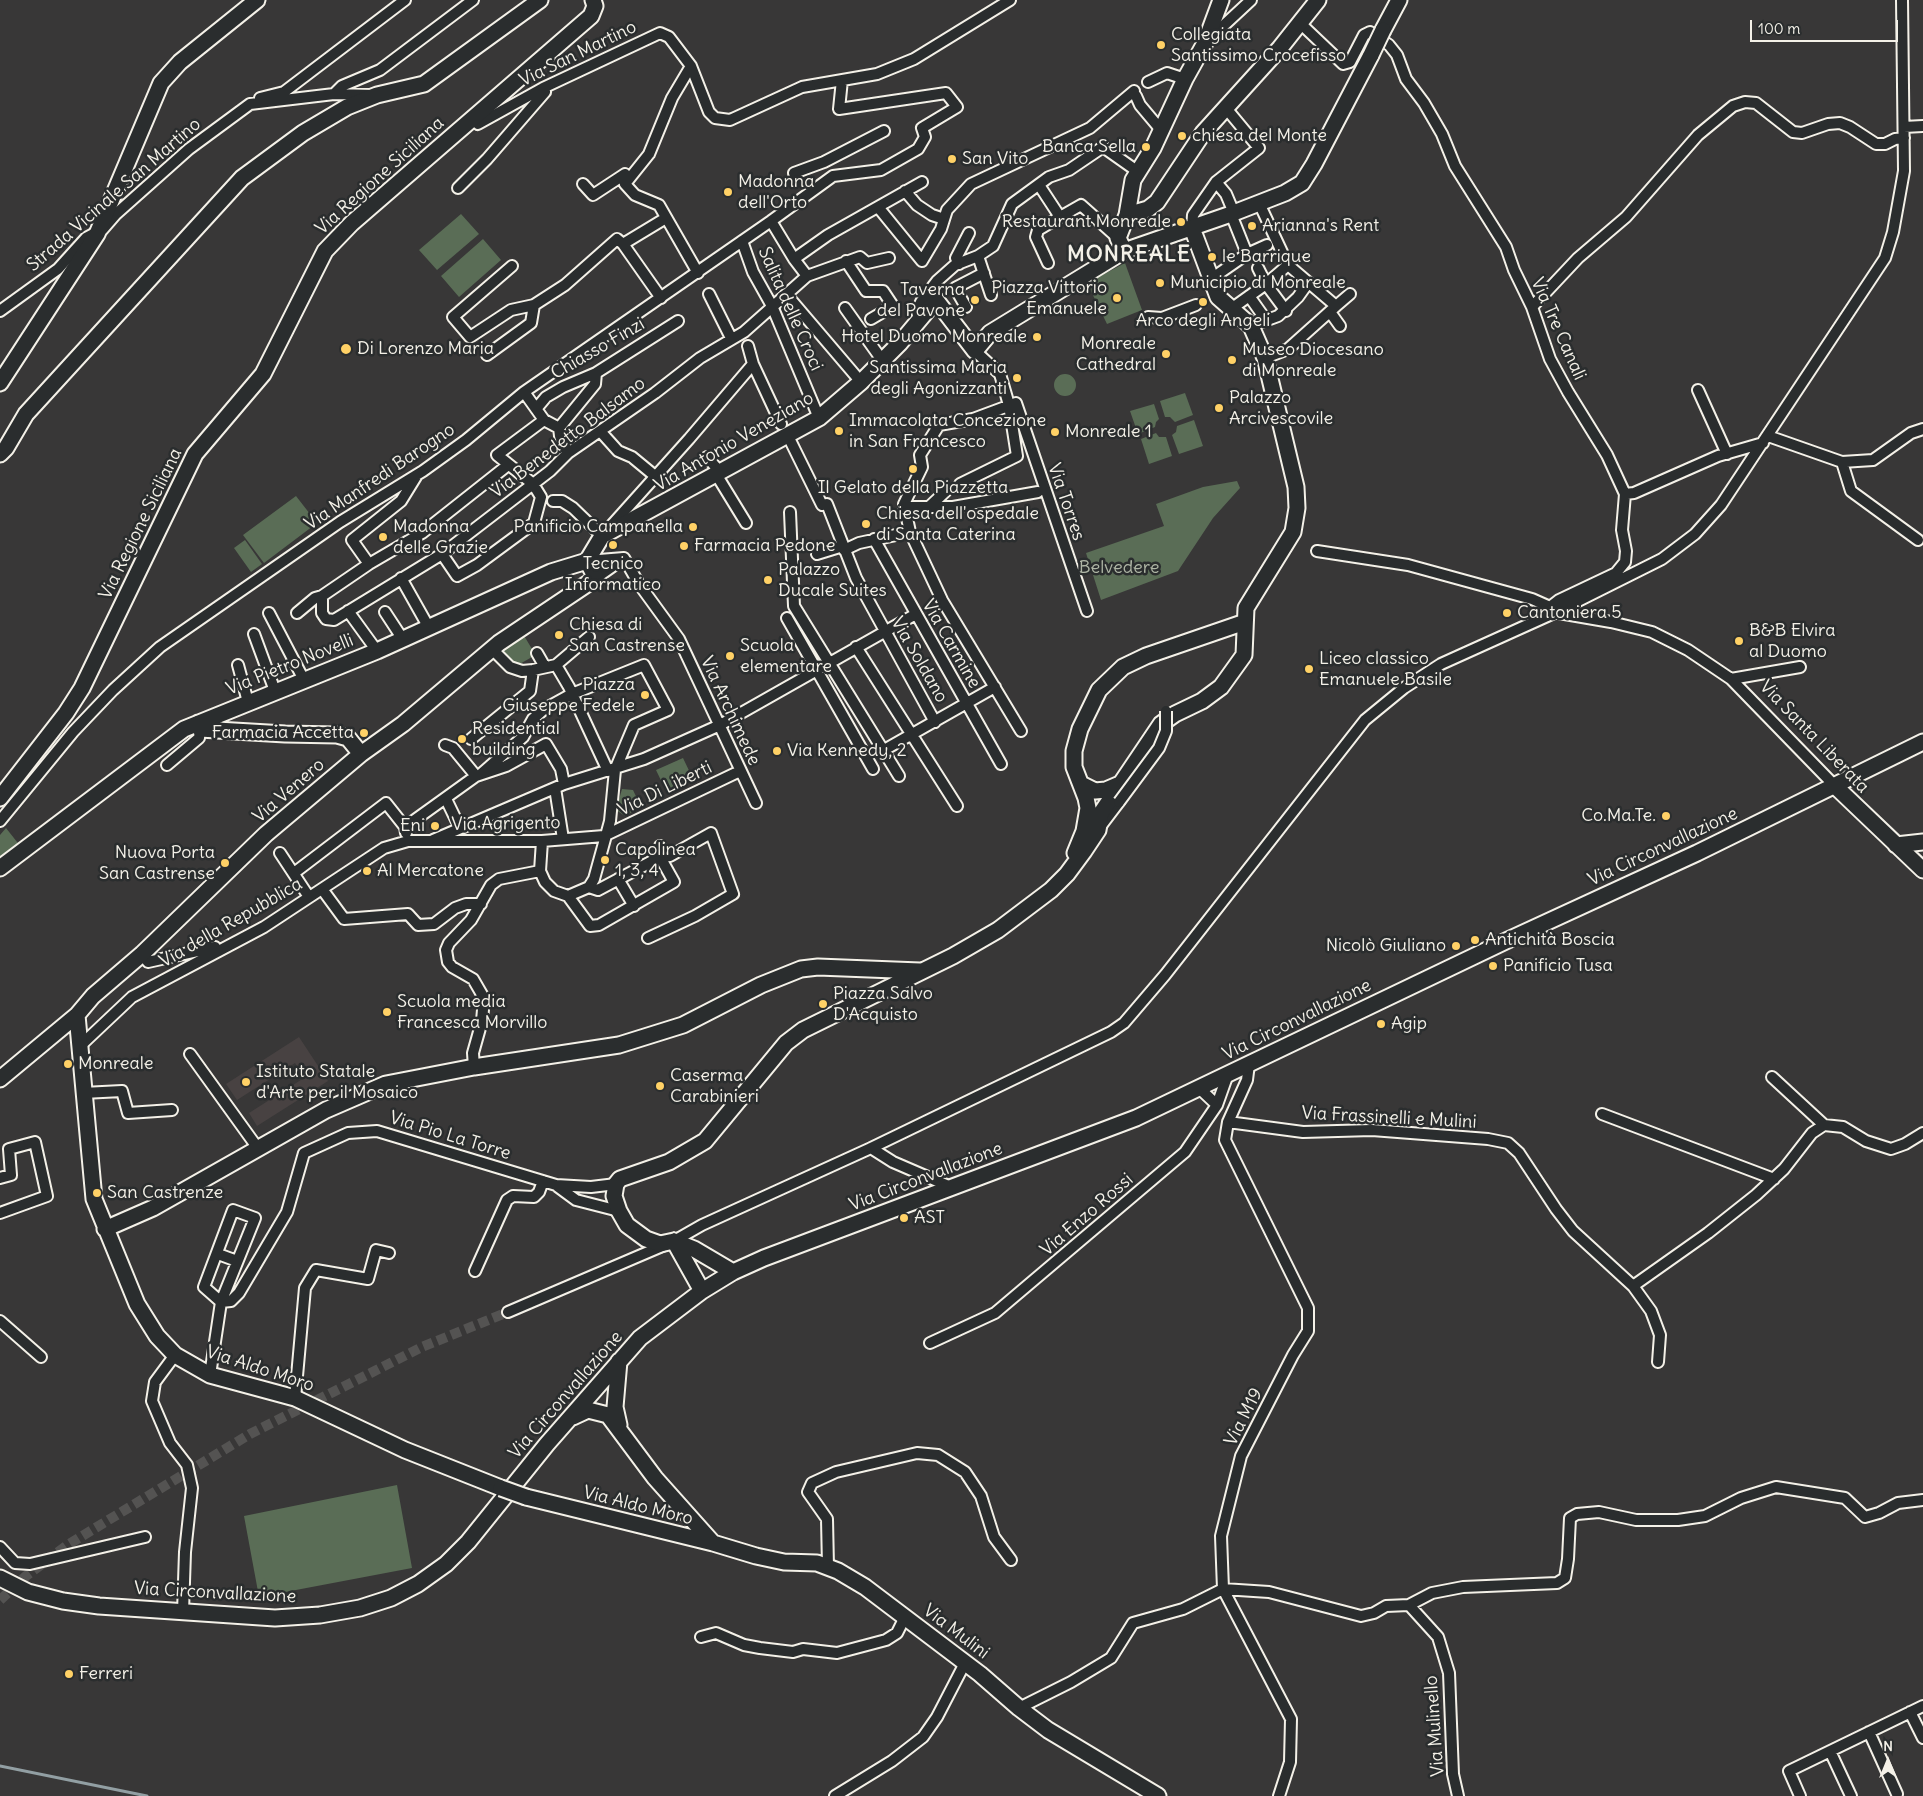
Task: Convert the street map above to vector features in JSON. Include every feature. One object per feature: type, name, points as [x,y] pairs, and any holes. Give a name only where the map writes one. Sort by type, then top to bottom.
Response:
[{"type":"street","points":[[0,383],[97,234],[161,83],[180,62],[257,0]]},
{"type":"street","name":"Strada Vicinale San Martino","points":[[0,311],[58,268],[86,238],[97,234],[189,149],[263,96],[284,92],[405,0]]},
{"type":"street","points":[[334,94],[342,86],[380,70],[473,0]]},
{"type":"street","points":[[0,454],[26,414],[242,178],[303,133],[348,107],[377,95],[424,84],[540,0]]},
{"type":"street","name":"Via Regione Siciliana","points":[[0,798],[66,713],[82,688],[195,454],[263,374],[325,251],[352,223],[590,16],[595,6],[593,0]]},
{"type":"street","points":[[842,80],[877,74],[914,60],[1010,0]]},
{"type":"street","points":[[1121,245],[1130,190],[1137,171],[1153,148],[1185,79],[1205,43],[1221,0]]},
{"type":"street","points":[[1205,43],[1251,0]]},
{"type":"street","points":[[1127,215],[1148,209],[1157,202],[1186,156],[1225,107],[1301,24],[1318,0]]},
{"type":"street","points":[[960,484],[1017,456],[1012,404],[1000,374],[975,351],[990,333],[1078,281],[1121,245],[1192,228],[1285,193],[1302,183],[1399,0]]},
{"type":"street","points":[[508,1312],[674,1242],[702,1225],[871,1148],[1111,1032],[1124,1023],[1165,975],[1365,720],[1404,688],[1442,664],[1662,559],[1694,534],[1721,505],[1885,258],[1893,232],[1904,171],[1902,0]]},
{"type":"street","points":[[1301,24],[1343,64],[1350,62],[1364,35],[1370,32],[1381,34]]},
{"type":"street","name":"Via San Martino","points":[[473,119],[478,124],[543,88],[660,33],[669,38],[691,66],[709,112],[715,118],[730,120],[802,87],[842,80]]},
{"type":"street","name":"Via Tre Canali","points":[[1381,34],[1397,55],[1406,79],[1424,103],[1442,134],[1455,166],[1506,247],[1514,270],[1532,307],[1550,359],[1568,392],[1608,455],[1625,494],[1622,530],[1626,551],[1625,562],[1616,573],[1559,600],[1552,610]]},
{"type":"street","points":[[624,184],[649,154],[672,98],[691,66]]},
{"type":"street","points":[[1148,82],[1167,73],[1185,79]]},
{"type":"street","name":"Via Manfredi Barogno","points":[[0,821],[106,697],[160,648],[340,522],[417,474],[466,440],[524,392],[772,221],[806,193],[833,176],[881,170],[918,149],[925,137],[922,128],[957,107],[946,93],[839,109],[842,80]]},
{"type":"street","points":[[458,188],[487,159],[545,92],[543,88]]},
{"type":"street","name":"Strada Vicinale San Martino","points":[[250,104],[334,94],[377,95]]},
{"type":"street","points":[[878,206],[922,261],[931,248],[947,210],[972,184],[1090,128],[1135,94],[1140,105],[1161,130]]},
{"type":"street","points":[[1532,307],[1578,258],[1626,217],[1698,136],[1733,106],[1745,102],[1756,103],[1793,132],[1802,132],[1828,124],[1840,124],[1850,127],[1876,144],[1885,144],[1895,139],[1904,138]]},
{"type":"street","points":[[1098,830],[1101,812],[1161,724],[1175,714],[1202,702],[1221,687],[1236,669],[1244,655],[1247,638],[1246,608],[1290,538],[1295,525],[1297,508],[1294,470],[1265,358],[1251,326],[1214,298],[1211,279],[1192,228],[1193,215],[1216,182],[1260,148],[1225,107]]},
{"type":"street","points":[[1904,127],[1923,126]]},
{"type":"street","points":[[794,173],[824,162],[884,131]]},
{"type":"street","points":[[919,320],[917,311],[920,302],[937,281],[959,264],[978,256],[993,246],[1012,204],[1049,177],[1069,170],[1103,147],[1137,171]]},
{"type":"street","points":[[583,184],[593,195],[625,174],[624,184]]},
{"type":"street","name":"Salita delle Croci","points":[[794,259],[828,235],[922,182]]},
{"type":"street","points":[[1216,182],[1226,194],[1247,254]]},
{"type":"street","points":[[624,184],[635,195],[659,205],[698,273]]},
{"type":"street","points":[[1039,185],[1060,217]]},
{"type":"street","points":[[906,191],[917,205],[932,215],[944,219]]},
{"type":"street","points":[[1258,203],[1272,243],[1288,265],[1333,309],[1340,326]]},
{"type":"street","points":[[1048,263],[1036,237],[1038,230],[1081,205],[1121,245]]},
{"type":"street","points":[[623,244],[668,221]]},
{"type":"street","points":[[772,221],[794,259],[807,276]]},
{"type":"street","points":[[959,264],[956,258],[969,233]]},
{"type":"street","points":[[512,266],[453,317],[470,337],[511,310],[534,305],[565,285],[617,239],[623,244],[661,298]]},
{"type":"street","name":"Salita delle Croci","points":[[742,241],[753,272],[772,306],[819,418]]},
{"type":"street","points":[[1211,279],[1247,254],[1272,243]]},
{"type":"street","points":[[978,256],[991,295]]},
{"type":"street","points":[[871,319],[893,306],[883,291],[866,291],[846,261],[860,257],[867,264],[889,258]]},
{"type":"street","name":"Via Benedetto Balsamo","points":[[322,596],[322,613],[326,619],[334,620],[442,554],[533,484],[568,454],[655,393],[700,358],[744,332],[807,276],[846,261]]},
{"type":"street","points":[[1230,309],[1266,284],[1288,265]]},
{"type":"street","points":[[1258,268],[1266,284],[1286,310]]},
{"type":"street","points":[[966,307],[955,288],[984,273]]},
{"type":"street","points":[[1251,326],[1278,316],[1286,310],[1308,283]]},
{"type":"street","points":[[709,294],[731,338]]},
{"type":"street","points":[[786,294],[861,382]]},
{"type":"street","points":[[1265,358],[1288,350],[1350,294]]},
{"type":"street","points":[[1249,296],[1266,320]]},
{"type":"street","name":"Via Antonio Veneziano","points":[[602,536],[718,473],[784,429],[819,418],[861,382],[936,300],[975,351]]},
{"type":"street","points":[[487,355],[531,323],[534,305]]},
{"type":"street","points":[[1148,318],[1162,318],[1196,305]]},
{"type":"street","points":[[845,308],[882,360]]},
{"type":"street","name":"Chiasso Finzi","points":[[536,409],[546,397],[563,387],[596,373],[678,321]]},
{"type":"street","name":"Via Soldano","points":[[748,346],[753,364],[784,429],[824,504],[856,578],[935,722]]},
{"type":"street","points":[[596,578],[586,561],[602,536],[753,364]]},
{"type":"street","points":[[557,427],[594,384],[596,373]]},
{"type":"street","points":[[1698,390],[1728,454]]},
{"type":"street","points":[[524,392],[544,420],[557,427],[568,454]]},
{"type":"street","points":[[1012,404],[973,418],[939,425],[920,455],[922,467],[904,504],[904,508],[910,532],[942,600],[1021,731]]},
{"type":"street","name":"Via Torres","points":[[1012,404],[1087,611]]},
{"type":"street","points":[[442,554],[457,576],[483,561],[534,523],[542,498],[533,484],[497,455],[544,420]]},
{"type":"street","points":[[1625,494],[1634,493],[1765,439],[1842,462],[1873,460],[1911,433],[1923,429]]},
{"type":"street","points":[[600,431],[618,451],[632,457],[655,476]]},
{"type":"street","points":[[707,457],[746,523]]},
{"type":"street","points":[[1842,462],[1851,491],[1918,540]]},
{"type":"street","points":[[297,613],[315,598],[322,596],[369,564],[422,533],[508,465]]},
{"type":"street","points":[[369,564],[352,540],[401,501],[417,474]]},
{"type":"street","points":[[929,508],[946,491]]},
{"type":"street","points":[[904,508],[953,508],[1038,492]]},
{"type":"street","points":[[553,501],[562,501],[573,508],[602,536]]},
{"type":"street","points":[[790,512],[794,606],[828,664],[899,776]]},
{"type":"street","points":[[817,554],[910,532]]},
{"type":"street","name":"Via Carmine","points":[[874,539],[1001,764]]},
{"type":"street","name":"Via Santa Liberata","points":[[1317,551],[1408,565],[1532,599],[1552,610],[1652,632],[1688,650],[1731,680],[1835,786],[1923,870]]},
{"type":"street","name":"Via Pietro Novelli","points":[[0,868],[174,734],[199,726],[248,702],[376,651],[551,572],[586,561],[624,558]]},
{"type":"street","name":"Via Venero","points":[[0,1079],[77,1014],[266,834],[360,754],[404,724],[492,649],[624,558]]},
{"type":"street","name":"Via Archimede","points":[[624,558],[639,584],[679,639],[756,803]]},
{"type":"street","points":[[401,578],[428,626]]},
{"type":"street","points":[[348,611],[376,651]]},
{"type":"street","points":[[385,612],[402,638]]},
{"type":"street","points":[[270,613],[304,680]]},
{"type":"street","points":[[430,842],[559,786],[612,770],[720,725],[916,614]]},
{"type":"street","points":[[787,618],[873,769]]},
{"type":"street","points":[[1067,874],[1084,831],[1088,808],[1074,767],[1074,751],[1080,729],[1099,690],[1123,667],[1131,663],[1171,646],[1245,622]]},
{"type":"street","points":[[254,634],[275,691]]},
{"type":"street","points":[[492,649],[510,667],[522,671],[533,670],[551,666],[589,638]]},
{"type":"street","points":[[856,647],[958,806]]},
{"type":"street","points":[[537,653],[551,666],[572,694],[612,770]]},
{"type":"street","points":[[238,665],[248,702]]},
{"type":"street","points":[[404,827],[478,775],[523,736],[533,719],[572,694],[644,665],[670,714],[634,725],[612,770],[610,821],[604,836],[594,879],[589,887],[568,896]]},
{"type":"street","points":[[1731,680],[1800,667]]},
{"type":"street","points":[[471,739],[530,691],[533,670]]},
{"type":"street","points":[[884,750],[995,688]]},
{"type":"street","points":[[556,1185],[590,1187],[616,1184],[629,1174],[669,1162],[693,1149],[704,1141],[724,1119],[786,1043],[822,1019],[921,971],[998,930],[1051,890],[1067,874],[1159,748],[1166,731],[1166,711]]},
{"type":"street","points":[[167,765],[199,738],[199,726],[337,735],[348,738],[360,754]]},
{"type":"street","name":"Via Circonvallazione","points":[[0,1578],[28,1592],[63,1601],[99,1606],[275,1618],[320,1616],[360,1608],[391,1598],[418,1584],[446,1564],[457,1553],[600,1381],[640,1338],[702,1291],[733,1272],[764,1258],[1136,1118],[1835,786],[1923,742]]},
{"type":"street","points":[[478,775],[506,766],[546,744],[561,769],[559,786],[563,840]]},
{"type":"street","points":[[445,745],[453,748],[478,775]]},
{"type":"street","name":"Via Di Liberti","points":[[604,836],[740,770]]},
{"type":"street","points":[[1081,784],[1095,791],[1106,790],[1120,784]]},
{"type":"street","points":[[446,799],[460,828]]},
{"type":"street","points":[[294,873],[386,802],[404,827],[408,841]]},
{"type":"street","points":[[589,887],[598,890],[660,857],[670,856],[711,833],[733,894],[695,916],[648,938]]},
{"type":"street","name":"Via Agrigento","points":[[408,841],[542,841],[604,836]]},
{"type":"street","name":"Via della Repubblica","points":[[79,1047],[132,997],[226,945],[264,927],[384,848],[408,841]]},
{"type":"street","points":[[542,841],[540,872],[545,882],[554,891],[568,896],[590,926],[599,925],[674,882],[660,857],[660,846]]},
{"type":"street","points":[[1896,845],[1923,842]]},
{"type":"street","points":[[280,853],[309,897]]},
{"type":"street","points":[[474,1067],[473,1053],[482,1021],[484,998],[473,979],[452,967],[446,950],[449,943],[471,920],[482,904],[491,885],[498,880],[540,872]]},
{"type":"street","points":[[618,880],[634,906]]},
{"type":"street","points":[[322,889],[344,919],[408,914],[418,925],[434,924],[455,908],[466,904],[482,904]]},
{"type":"street","points":[[142,954],[148,962],[226,945]]},
{"type":"street","points":[[105,1229],[153,1208],[326,1110],[386,1084],[474,1067],[601,1049],[654,1035],[683,1025],[768,981],[801,969],[818,967],[921,971]]},
{"type":"street","points":[[865,968],[872,974],[882,990]]},
{"type":"street","name":"Via Aldo Moro","points":[[77,1014],[94,1199],[137,1304],[157,1336],[175,1355],[210,1375],[295,1398],[405,1450],[526,1497],[713,1543]]},
{"type":"street","points":[[190,1054],[257,1148]]},
{"type":"street","name":"Via M19","points":[[1249,1064],[1247,1080],[1228,1122],[1224,1140],[1308,1308],[1308,1331],[1293,1355],[1241,1456],[1222,1536],[1223,1589],[1291,1719],[1290,1762],[1279,1796]]},
{"type":"street","name":"Via Enzo Rossi","points":[[930,1343],[995,1313],[1041,1276],[1185,1152],[1217,1105],[1228,1074]]},
{"type":"street","points":[[1772,1077],[1824,1125],[1843,1127],[1866,1141],[1891,1149],[1923,1133]]},
{"type":"street","points":[[1199,1088],[1217,1105]]},
{"type":"street","points":[[83,1093],[122,1091],[128,1113],[172,1110]]},
{"type":"street","points":[[1602,1114],[1774,1179]]},
{"type":"street","name":"Via Frassinelli e Mulini","points":[[1228,1122],[1303,1132],[1372,1130],[1488,1139],[1508,1143],[1519,1153],[1556,1209],[1574,1231],[1633,1286],[1650,1311],[1660,1335],[1658,1362]]},
{"type":"street","points":[[1633,1286],[1708,1234],[1774,1179],[1812,1133],[1824,1125]]},
{"type":"street","name":"Via Pio La Torre","points":[[221,1302],[231,1301],[239,1293],[287,1212],[304,1153],[348,1133],[376,1131],[556,1185]]},
{"type":"street","points":[[0,1178],[12,1175],[9,1149],[35,1142],[46,1196],[0,1213]]},
{"type":"street","points":[[871,1148],[893,1162],[951,1187]]},
{"type":"street","points":[[475,1271],[507,1200],[513,1196],[534,1196],[539,1192],[543,1181]]},
{"type":"street","points":[[616,1184],[614,1196],[619,1211],[631,1229],[646,1239],[660,1244],[674,1242],[694,1249],[733,1272]]},
{"type":"street","points":[[556,1185],[576,1200],[619,1211]]},
{"type":"street","points":[[210,1375],[221,1302],[255,1218],[233,1210],[204,1287],[221,1302]]},
{"type":"street","points":[[674,1242],[702,1291]]},
{"type":"street","points":[[295,1398],[305,1288],[316,1270],[368,1279],[376,1250],[389,1254]]},
{"type":"street","points":[[218,1254],[237,1260]]},
{"type":"street","points":[[0,1321],[42,1357]]},
{"type":"street","points":[[175,1355],[155,1382],[152,1401],[170,1443],[187,1465],[192,1488],[184,1552],[183,1612]]},
{"type":"street","points":[[612,1411],[619,1361]]},
{"type":"street","points":[[600,1381],[598,1395],[612,1411],[619,1427],[655,1478],[713,1543]]},
{"type":"street","points":[[572,1417],[588,1410],[612,1411]]},
{"type":"street","points":[[828,1567],[827,1519],[808,1492],[812,1482],[836,1472],[917,1453],[938,1455],[965,1472],[981,1496],[994,1537],[1012,1560]]},
{"type":"street","points":[[1019,1708],[1071,1682],[1111,1658],[1133,1622],[1184,1609],[1223,1589],[1269,1592],[1361,1616],[1386,1606],[1409,1605],[1432,1593],[1463,1587],[1557,1583],[1565,1578],[1570,1518],[1577,1514],[1599,1512],[1636,1520],[1678,1520],[1705,1516],[1740,1498],[1776,1487],[1845,1498],[1865,1517],[1879,1513],[1898,1503],[1923,1500]]},
{"type":"street","points":[[0,1546],[15,1564],[30,1564],[145,1537]]},
{"type":"street","name":"Via Mulini","points":[[713,1543],[784,1562],[817,1563],[865,1587],[965,1663],[1019,1708],[1108,1768],[1158,1796]]},
{"type":"street","name":"Via Mulinello","points":[[1409,1605],[1438,1637],[1449,1673],[1453,1774],[1458,1796]]},
{"type":"street","points":[[701,1637],[716,1633],[760,1648],[793,1652],[803,1650],[837,1653],[886,1640],[897,1632],[905,1617]]},
{"type":"street","points":[[835,1796],[892,1761],[924,1737],[937,1717],[965,1663]]},
{"type":"street","points":[[1800,1796],[1789,1771],[1923,1706]]},
{"type":"street","points":[[1910,1712],[1923,1738]]},
{"type":"street","points":[[1869,1732],[1897,1794]]},
{"type":"street","points":[[1830,1751],[1851,1796]]},
{"type":"shaded area","name":"Istituto Statale d'Arte per il Mosaico","points":[[299,1037],[328,1081],[257,1126],[249,1113],[304,1078],[295,1063],[237,1100],[226,1084]]},
{"type":"green space","points":[[461,214],[479,234],[437,270],[419,250]]},
{"type":"green space","points":[[483,239],[501,260],[459,297],[441,276]]},
{"type":"green space","points":[[1125,263],[1142,310],[1107,324],[1087,283]]},
{"type":"green space","points":[[1065,374],[1073,377],[1076,385],[1073,393],[1065,396],[1057,393],[1054,385],[1057,377]]},
{"type":"green space","points":[[1185,393],[1193,415],[1175,422],[1170,417],[1165,417],[1160,401]]},
{"type":"green space","points":[[1154,404],[1159,419],[1155,427],[1138,434],[1130,411]]},
{"type":"green space","points":[[1194,420],[1203,446],[1179,454],[1172,435],[1176,432],[1177,426]]},
{"type":"green space","points":[[1156,433],[1159,437],[1166,437],[1172,456],[1149,464],[1141,439]]},
{"type":"green space","name":"Belvedere","points":[[1237,481],[1240,488],[1213,518],[1178,571],[1101,600],[1086,553],[1164,526],[1156,504],[1203,487]]},
{"type":"green space","points":[[296,496],[317,523],[264,563],[243,535]]},
{"type":"green space","points":[[245,540],[262,564],[251,572],[234,548]]},
{"type":"green space","points":[[523,634],[532,649],[532,657],[518,665],[511,661],[501,650]]},
{"type":"green space","points":[[683,758],[694,781],[667,793],[656,770]]},
{"type":"green space","points":[[622,789],[633,790],[641,807],[625,816],[616,810]]},
{"type":"green space","points":[[6,828],[21,847],[0,864],[0,835]]},
{"type":"green space","points":[[397,1485],[412,1568],[259,1597],[244,1516]]},
{"type":"waterway","points":[[0,1766],[147,1796]]},
{"type":"tunnel","points":[[1196,305],[1211,299]]},
{"type":"tunnel","points":[[0,1600],[26,1576],[69,1544],[250,1434],[422,1347],[508,1312]]},
{"type":"place","name":"Collegiata Santissimo Crocefisso","points":[[1161,45]]},
{"type":"place","name":"chiesa del Monte","points":[[1182,136]]},
{"type":"place","name":"Banca Sella","points":[[1146,147]]},
{"type":"place","name":"San Vito","points":[[952,159]]},
{"type":"place","name":"Madonna dell'Orto","points":[[728,192]]},
{"type":"place","name":"Restaurant Monreale","points":[[1181,222]]},
{"type":"place","name":"Arianna's Rent","points":[[1252,226]]},
{"type":"place","name":"le Barrique","points":[[1212,257]]},
{"type":"place","name":"Municipio di Monreale","points":[[1160,283]]},
{"type":"place","name":"Piazza Vittorio Emanuele","points":[[1117,298]]},
{"type":"place","name":"Taverna del Pavone","points":[[975,300]]},
{"type":"place","name":"Arco degli Angeli","points":[[1203,302]]},
{"type":"place","name":"Hotel Duomo Monreale","points":[[1037,337]]},
{"type":"place","name":"Di Lorenzo Maria","points":[[346,349]]},
{"type":"place","name":"Monreale Cathedral","points":[[1166,354]]},
{"type":"place","name":"Museo Diocesano di Monreale","points":[[1232,360]]},
{"type":"place","name":"Santissima Maria degli Agonizzanti","points":[[1017,378]]},
{"type":"place","name":"Palazzo Arcivescovile","points":[[1219,408]]},
{"type":"place","name":"Immacolata Concezione in San Francesco","points":[[839,431]]},
{"type":"place","name":"Monreale 1","points":[[1055,432]]},
{"type":"place","name":"Il Gelato della Piazzetta","points":[[913,469]]},
{"type":"place","name":"Chiesa dell'ospedale di Santa Caterina","points":[[866,524]]},
{"type":"place","name":"Panificio Campanella","points":[[693,527]]},
{"type":"place","name":"Madonna delle Grazie","points":[[383,537]]},
{"type":"place","name":"Tecnico Informatico","points":[[613,545]]},
{"type":"place","name":"Farmacia Pedone","points":[[684,546]]},
{"type":"place","name":"Palazzo Ducale Suites","points":[[768,580]]},
{"type":"place","name":"Cantoniera 5","points":[[1507,613]]},
{"type":"place","name":"Chiesa di San Castrense","points":[[559,635]]},
{"type":"place","name":"B&B Elvira al Duomo","points":[[1739,641]]},
{"type":"place","name":"Scuola elementare","points":[[730,656]]},
{"type":"place","name":"Liceo classico Emanuele Basile","points":[[1309,669]]},
{"type":"place","name":"Piazza Giuseppe Fedele","points":[[645,695]]},
{"type":"place","name":"Farmacia Accetta","points":[[364,733]]},
{"type":"place","name":"Residential building","points":[[462,739]]},
{"type":"place","name":"Via Kennedy, 2","points":[[777,751]]},
{"type":"place","name":"Co.Ma.Te.","points":[[1666,816]]},
{"type":"place","name":"Eni","points":[[435,826]]},
{"type":"place","name":"Capolinea 1, 3, 4","points":[[605,860]]},
{"type":"place","name":"Nuova Porta San Castrense","points":[[225,863]]},
{"type":"place","name":"Al Mercatone","points":[[367,871]]},
{"type":"place","name":"Antichità Boscia","points":[[1475,940]]},
{"type":"place","name":"Nicolò Giuliano","points":[[1456,946]]},
{"type":"place","name":"Panificio Tusa","points":[[1493,966]]},
{"type":"place","name":"Piazza Salvo D'Acquisto","points":[[823,1004]]},
{"type":"place","name":"Scuola media Francesca Morvillo","points":[[387,1012]]},
{"type":"place","name":"Agip","points":[[1381,1024]]},
{"type":"place","name":"Monreale","points":[[68,1064]]},
{"type":"place","name":"Istituto Statale d'Arte per il Mosaico","points":[[246,1082]]},
{"type":"place","name":"Caserma Carabinieri","points":[[660,1086]]},
{"type":"place","name":"San Castrenze","points":[[97,1193]]},
{"type":"place","name":"AST","points":[[904,1218]]},
{"type":"place","name":"Ferreri","points":[[69,1674]]},
{"type":"district","name":"MONREALE","points":[[1129,255]]}]
